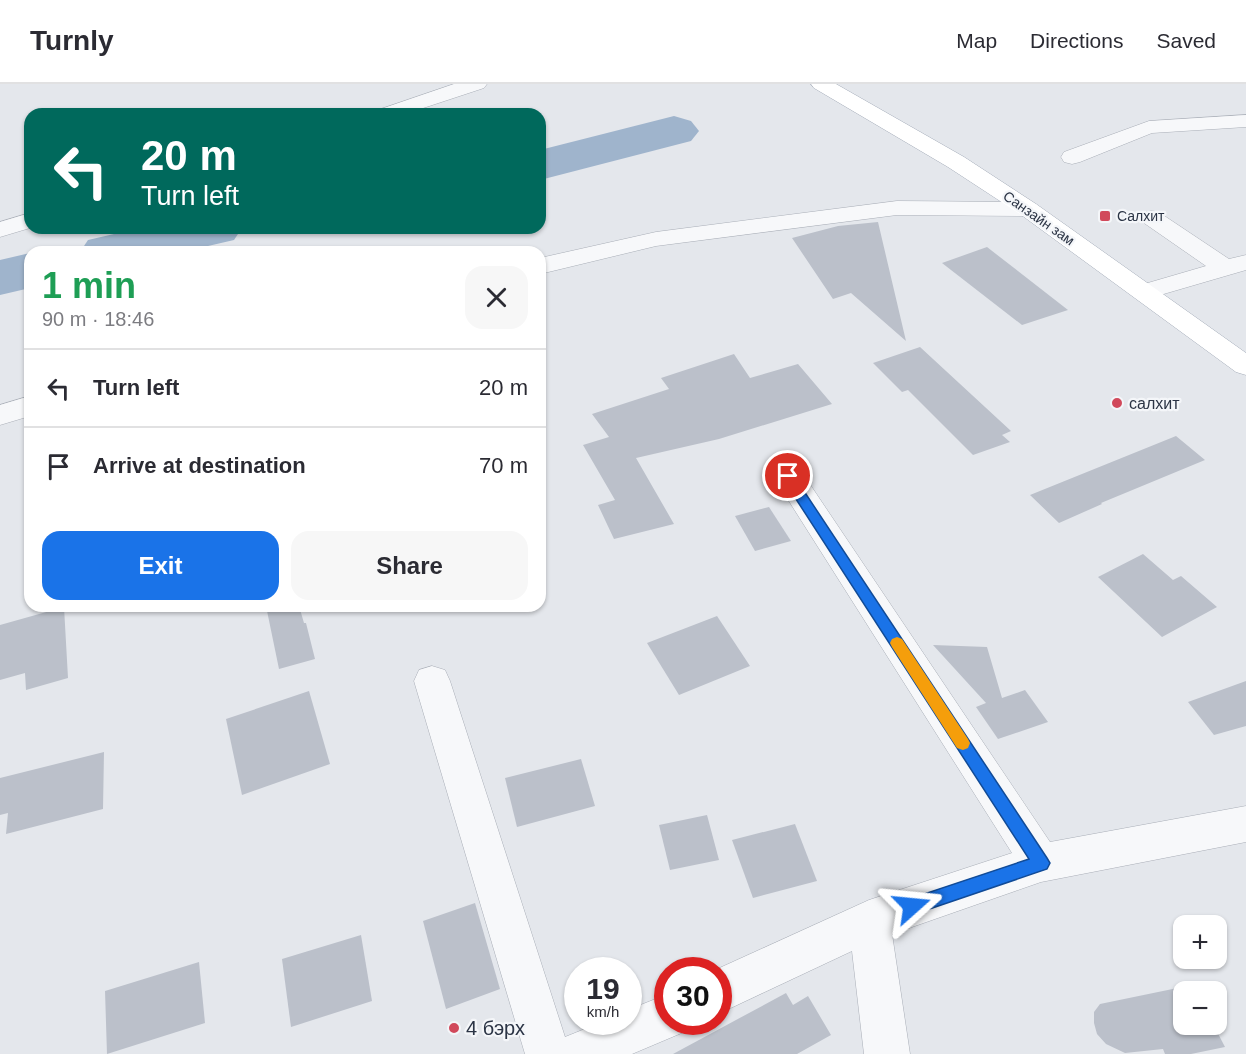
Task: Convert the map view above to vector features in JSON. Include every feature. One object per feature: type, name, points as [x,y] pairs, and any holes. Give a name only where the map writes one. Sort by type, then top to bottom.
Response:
[{"type":"main road","name":"Санзайн зам","points":[[821,84],[956,162],[1028,208],[1246,366]]},
{"type":"street","points":[[402,108],[477,84]]},
{"type":"street","points":[[1072,158],[1149,127],[1246,121]]},
{"type":"street","points":[[546,265],[656,239],[897,208],[1028,208]]},
{"type":"street","points":[[1152,218],[1236,265]]},
{"type":"street","points":[[0,230],[24,222]]},
{"type":"street","points":[[1143,292],[1236,265]]},
{"type":"street","points":[[0,415],[24,408]]},
{"type":"street","points":[[788,476],[1041,863]]},
{"type":"street","points":[[432,681],[548,1054]]},
{"type":"street","points":[[732,985],[869,921],[1041,863],[1246,824]]},
{"type":"street","points":[[869,921],[887,1054]]},
{"type":"street","points":[[579,1054],[654,1022]]},
{"type":"building","points":[[878,222],[906,341],[851,293],[833,299],[792,238],[838,226]]},
{"type":"building","points":[[987,247],[1068,310],[1022,325],[942,263]]},
{"type":"building","points":[[920,347],[1011,431],[1002,435],[1010,442],[973,455],[908,390],[902,392],[873,363]]},
{"type":"building","points":[[734,354],[750,378],[798,364],[832,404],[719,439],[636,458],[674,524],[614,539],[598,505],[615,500],[583,445],[609,437],[592,414],[669,389],[661,378]]},
{"type":"building","points":[[1176,436],[1205,460],[1059,523],[1030,495]]},
{"type":"building","points":[[769,507],[791,541],[755,551],[735,516]]},
{"type":"building","points":[[1143,554],[1173,580],[1181,576],[1217,607],[1162,637],[1098,577]]},
{"type":"building","points":[[46,612],[64,612],[68,678],[26,690],[25,673],[0,680],[0,625]]},
{"type":"building","points":[[267,612],[301,612],[304,623],[306,623],[315,659],[279,669]]},
{"type":"building","points":[[717,616],[750,666],[679,695],[647,643]]},
{"type":"building","points":[[933,645],[987,647],[1002,698],[1025,690],[1048,722],[998,739],[976,707],[986,703]]},
{"type":"building","points":[[1246,681],[1246,726],[1214,735],[1188,702]]},
{"type":"building","points":[[309,691],[330,764],[242,795],[226,719]]},
{"type":"building","points":[[104,752],[103,809],[6,834],[8,813],[0,815],[0,778]]},
{"type":"building","points":[[581,759],[595,806],[517,827],[505,778]]},
{"type":"building","points":[[707,815],[719,860],[670,870],[659,825]]},
{"type":"building","points":[[795,824],[817,881],[753,898],[732,840]]},
{"type":"building","points":[[475,903],[500,989],[446,1009],[423,921]]},
{"type":"building","points":[[361,935],[372,1001],[291,1027],[282,959]]},
{"type":"building","points":[[199,962],[205,1023],[107,1054],[105,991]]},
{"type":"building","points":[[1173,989],[1173,1035],[1219,1035],[1225,1047],[1191,1054],[1165,1054],[1163,1049],[1125,1053],[1106,1044],[1097,1034],[1094,1012],[1100,1004]]},
{"type":"building","points":[[786,993],[793,1005],[808,996],[831,1035],[797,1054],[673,1054],[708,1035],[732,1035],[732,1022]]},
{"type":"waterway","points":[[546,163],[674,131]]},
{"type":"waterway","points":[[135,246],[188,234]]},
{"type":"waterway","points":[[0,278],[24,272]]},
{"type":"slow traffic","points":[[897,643],[963,743]]},
{"type":"place","name":"Салхит","points":[[1105,216]]},
{"type":"place","name":"салхит","points":[[1117,403]]},
{"type":"place","name":"4 бэрх","points":[[454,1028]]},
{"type":"route","points":[[788,476],[1041,863],[912,906]]}]
